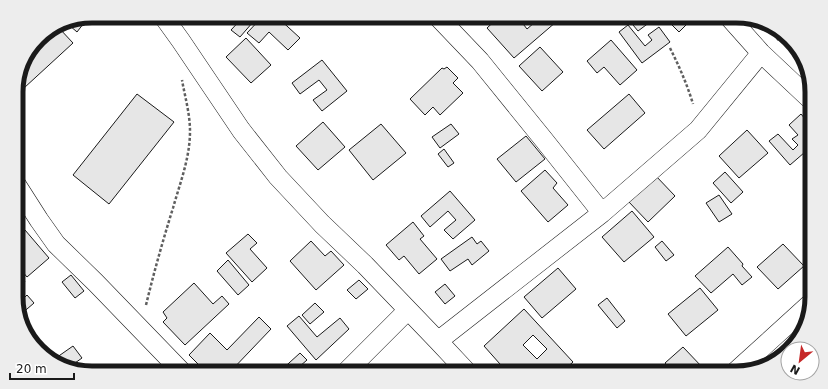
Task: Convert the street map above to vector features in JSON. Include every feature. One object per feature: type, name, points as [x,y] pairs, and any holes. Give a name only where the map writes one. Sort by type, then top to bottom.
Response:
[{"type":"street","points":[[168,23],[241,130],[278,177],[462,366]]},
{"type":"street","points":[[444,23],[480,61],[602,213]]},
{"type":"street","points":[[734,23],[761,53],[805,94]]},
{"type":"street","points":[[438,340],[602,213],[698,130],[761,53]]},
{"type":"street","points":[[23,195],[56,244],[176,366]]},
{"type":"street","points":[[742,366],[804,309]]},
{"type":"street","points":[[352,366],[408,310]]},
{"type":"path","points":[[670,48],[681,70],[688,89],[694,108],[698,130]]},
{"type":"path","points":[[140,328],[157,261],[189,151],[189,114],[182,77]]},
{"type":"building","points":[[238,23],[252,23],[240,37],[231,30]]},
{"type":"building","points":[[256,23],[284,23],[300,38],[288,50],[269,32],[259,43],[247,33]]},
{"type":"building","points":[[492,23],[522,23],[527,29],[534,23],[555,23],[514,58],[487,28]]},
{"type":"building","points":[[631,23],[649,23],[638,31]]},
{"type":"building","points":[[670,23],[688,23],[679,32]]},
{"type":"building","points":[[83,24],[77,32],[71,27]]},
{"type":"building","points":[[628,25],[645,46],[652,40],[648,35],[659,27],[670,42],[642,63],[619,32]]},
{"type":"building","points":[[61,30],[73,43],[24,88],[25,74],[30,61],[37,50],[46,40]]},
{"type":"building","points":[[246,38],[271,65],[251,83],[226,57]]},
{"type":"building","points":[[611,40],[637,70],[620,85],[604,67],[597,73],[587,61]]},
{"type":"building","points":[[540,47],[563,72],[542,91],[519,66]]},
{"type":"building","points":[[322,60],[347,91],[322,111],[313,100],[327,90],[319,80],[300,94],[292,83]]},
{"type":"building","points":[[447,67],[458,78],[453,83],[463,93],[440,115],[433,107],[425,115],[410,99],[442,68],[444,69]]},
{"type":"building","points":[[137,94],[174,122],[109,204],[73,175]]},
{"type":"building","points":[[629,94],[645,113],[604,149],[587,130]]},
{"type":"building","points":[[801,114],[805,119],[805,152],[790,165],[769,141],[778,134],[793,150],[798,145],[792,139],[798,135],[789,125]]},
{"type":"building","points":[[323,122],[345,147],[318,170],[296,146]]},
{"type":"building","points":[[381,124],[406,153],[373,180],[349,150]]},
{"type":"building","points":[[451,124],[459,134],[440,148],[432,137]]},
{"type":"building","points":[[747,130],[768,153],[739,178],[719,156]]},
{"type":"building","points":[[526,136],[545,159],[516,182],[497,159]]},
{"type":"building","points":[[444,149],[454,163],[448,167],[438,154]]},
{"type":"building","points":[[545,170],[557,183],[553,188],[568,205],[548,222],[521,191]]},
{"type":"building","points":[[725,172],[743,192],[731,203],[713,183]]},
{"type":"building","points":[[655,175],[675,196],[648,222],[628,201]]},
{"type":"building","points":[[450,191],[475,220],[453,239],[444,230],[456,220],[448,211],[430,227],[421,216]]},
{"type":"building","points":[[719,195],[732,214],[719,222],[706,203]]},
{"type":"building","points":[[632,211],[654,237],[624,262],[602,237]]},
{"type":"building","points":[[413,222],[424,236],[420,239],[437,259],[419,274],[404,256],[399,260],[386,245]]},
{"type":"building","points":[[25,230],[49,258],[27,277],[23,272],[23,232]]},
{"type":"building","points":[[248,234],[257,243],[250,249],[267,268],[252,282],[226,253]]},
{"type":"building","points":[[472,237],[477,244],[481,241],[489,251],[472,265],[468,259],[450,271],[441,259]]},
{"type":"building","points":[[311,241],[325,256],[331,251],[344,265],[316,290],[290,261]]},
{"type":"building","points":[[662,241],[674,255],[666,261],[655,247]]},
{"type":"building","points":[[783,244],[804,266],[778,289],[757,267]]},
{"type":"building","points":[[728,247],[752,277],[742,285],[733,274],[711,293],[695,276]]},
{"type":"building","points":[[228,260],[249,285],[238,295],[217,271]]},
{"type":"building","points":[[558,268],[576,289],[542,318],[524,297]]},
{"type":"building","points":[[71,275],[84,291],[75,298],[62,282]]},
{"type":"building","points":[[359,280],[368,289],[356,299],[347,290]]},
{"type":"building","points":[[194,283],[213,304],[222,296],[229,304],[185,345],[163,322],[167,318],[163,312]]},
{"type":"building","points":[[445,284],[455,296],[445,304],[435,292]]},
{"type":"building","points":[[700,288],[718,310],[686,336],[668,314]]},
{"type":"building","points":[[27,295],[34,303],[25,311],[24,306],[23,299]]},
{"type":"building","points":[[607,298],[625,321],[617,328],[598,305]]},
{"type":"building","points":[[315,303],[324,312],[310,324],[302,315]]},
{"type":"building","points":[[524,309],[573,362],[569,366],[502,366],[484,346]],"holes":[[[533,335],[547,349],[537,359],[523,345]]]},
{"type":"building","points":[[299,316],[317,337],[340,318],[349,329],[316,360],[287,326]]},
{"type":"building","points":[[259,317],[271,329],[236,366],[200,366],[189,355],[210,333],[227,350]]},
{"type":"building","points":[[73,346],[82,358],[74,364],[57,357]]},
{"type":"building","points":[[683,347],[701,366],[667,366],[665,363]]},
{"type":"building","points":[[300,353],[307,360],[300,366],[286,366]]}]
